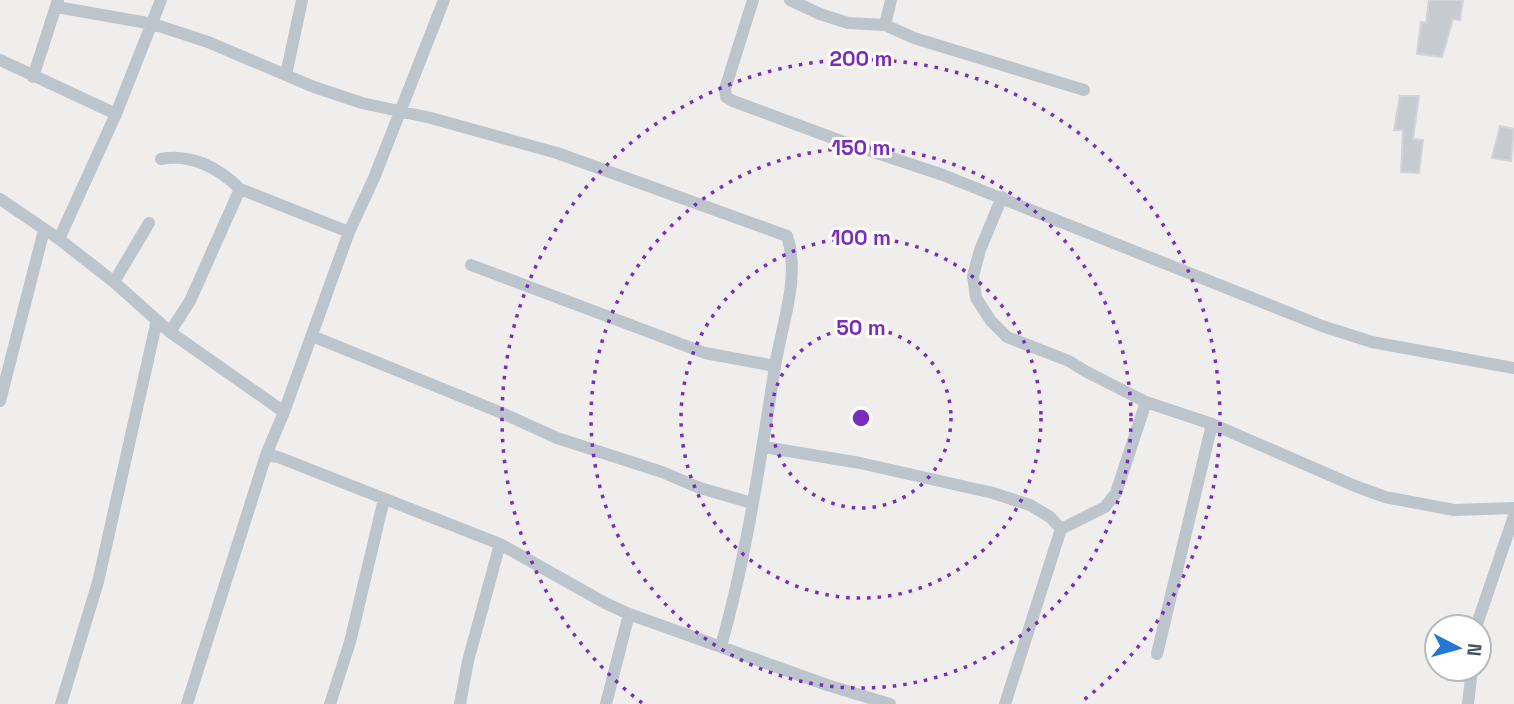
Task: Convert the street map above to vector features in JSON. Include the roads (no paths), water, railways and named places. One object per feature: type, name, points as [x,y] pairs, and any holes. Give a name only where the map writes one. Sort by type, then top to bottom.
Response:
[{"type":"street","points":[[59,239],[116,114],[161,0]]},
{"type":"street","points":[[286,75],[302,0]]},
{"type":"street","points":[[187,704],[266,455],[349,232],[374,178],[444,0]]},
{"type":"street","points":[[754,0],[728,76],[726,97],[841,141],[943,175],[1322,326],[1372,342],[1514,368]]},
{"type":"street","points":[[790,0],[848,23],[885,25],[914,38],[1084,90]]},
{"type":"street","points":[[885,25],[891,0]]},
{"type":"street","points":[[33,77],[58,4],[153,24],[208,42],[314,87],[557,153],[735,219],[774,229],[787,236],[793,263],[764,447],[742,561],[721,646]]},
{"type":"street","points":[[0,60],[116,114]]},
{"type":"street","points":[[161,159],[173,157],[205,164],[227,176],[240,189],[349,232]]},
{"type":"street","points":[[170,332],[190,301],[240,189]]},
{"type":"street","points":[[1002,198],[980,250],[973,276],[976,298],[991,321],[1007,337],[1069,361],[1085,372],[1146,402],[1212,424],[1355,486],[1385,496],[1454,510],[1514,508]]},
{"type":"street","points":[[0,199],[59,239],[114,282],[170,332],[284,412]]},
{"type":"street","points":[[114,282],[149,223]]},
{"type":"street","points":[[0,401],[44,230]]},
{"type":"street","points":[[471,265],[705,353],[775,366]]},
{"type":"street","points":[[61,704],[98,582],[157,320]]},
{"type":"street","points":[[312,336],[557,438],[662,472],[700,488],[752,503]]},
{"type":"street","points":[[1005,704],[1061,528],[1105,507],[1116,493],[1146,402]]},
{"type":"street","points":[[1157,654],[1212,424]]},
{"type":"street","points":[[764,447],[860,463],[993,493],[1030,505],[1050,517],[1061,528]]},
{"type":"street","points":[[266,455],[278,457],[500,544],[629,614],[827,685],[890,704]]},
{"type":"street","points":[[330,704],[350,642],[384,499]]},
{"type":"street","points":[[1481,613],[1514,516]]},
{"type":"street","points":[[460,704],[468,661],[500,544]]},
{"type":"street","points":[[606,704],[629,614]]},
{"type":"street","points":[[1468,704],[1470,683]]}]
